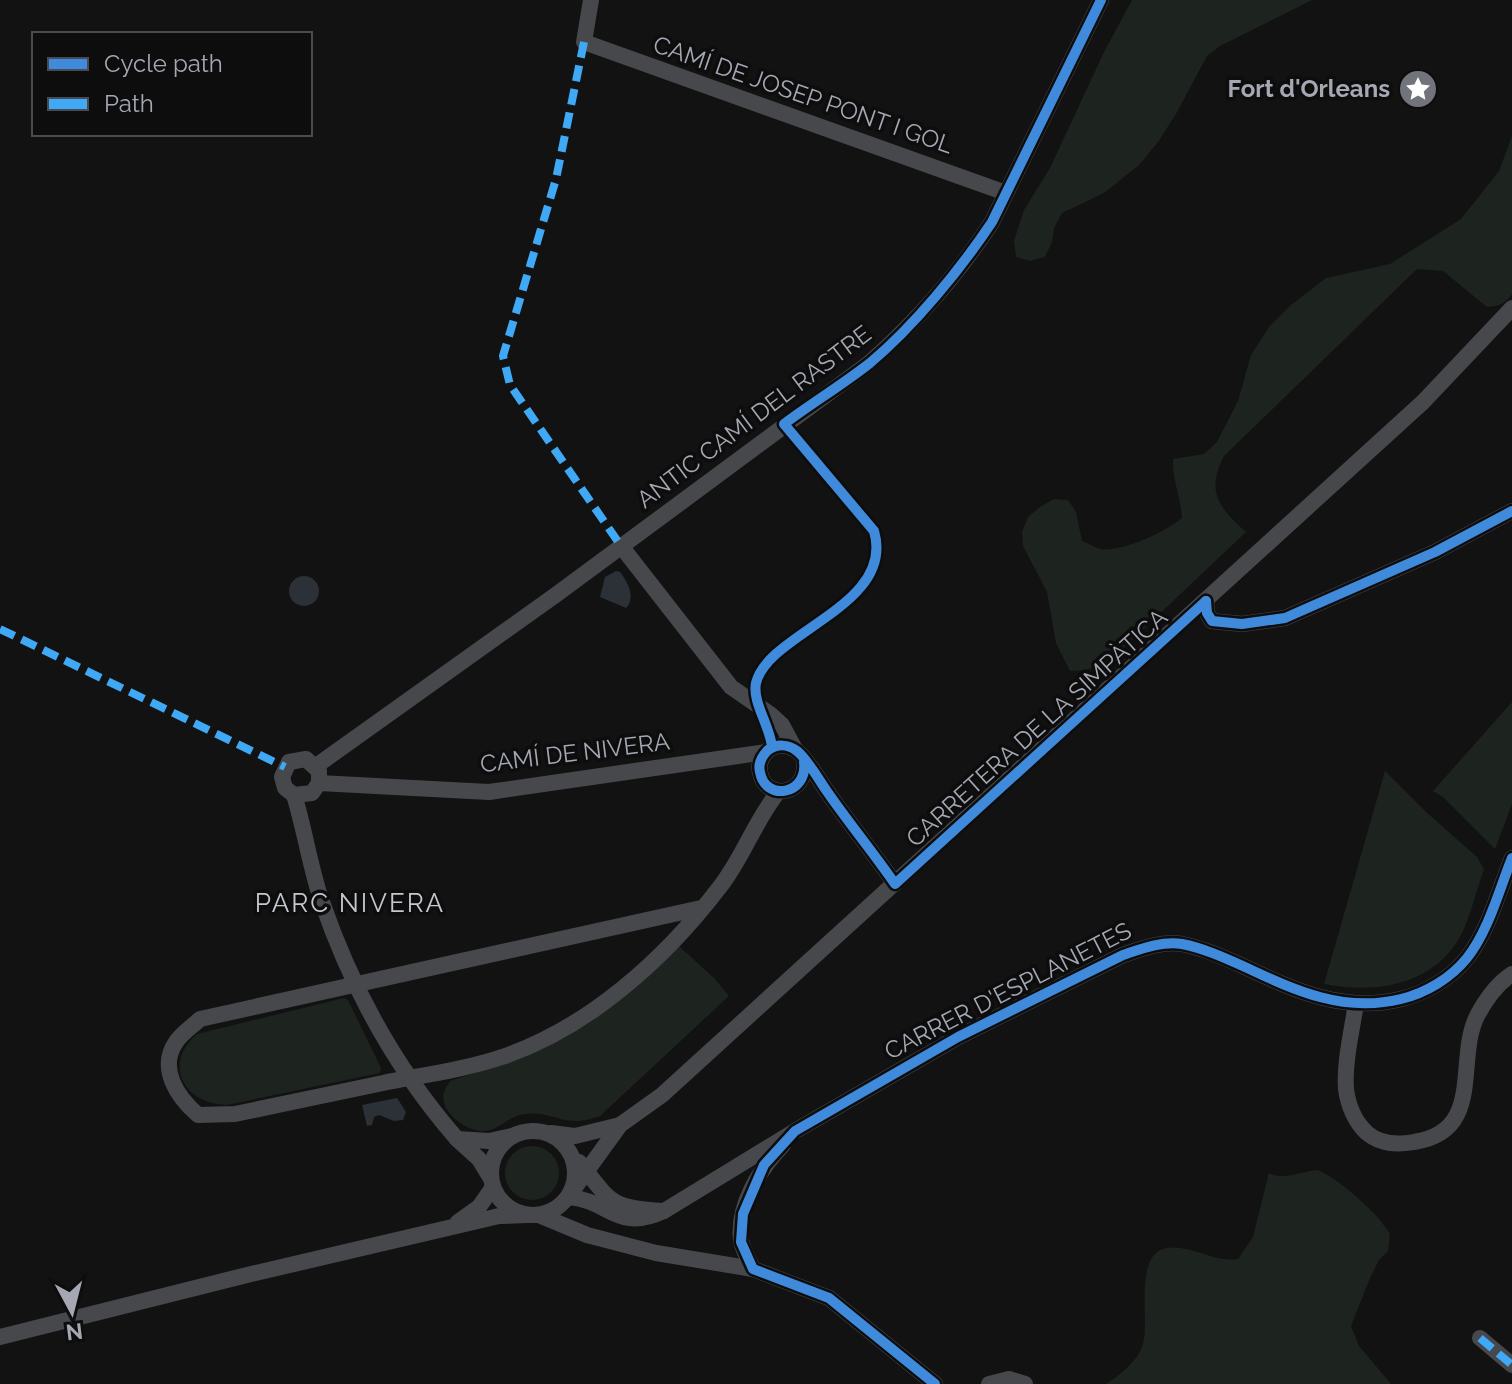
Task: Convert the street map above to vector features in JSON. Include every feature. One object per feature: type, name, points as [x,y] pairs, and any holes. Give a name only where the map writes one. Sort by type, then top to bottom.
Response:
[{"type":"street","name":"CAMÍ DE JOSEP PONT I GOL","points":[[591,0],[584,42],[1006,193]]},
{"type":"street","name":"ANTIC CAMÍ DEL RASTRE","points":[[316,766],[868,364],[898,337],[974,249],[992,222],[1101,0]]},
{"type":"street","name":"CARRETERA DE LA SIMPÀTICA","points":[[568,1196],[620,1125],[662,1095],[1206,601],[1423,402],[1512,308]]},
{"type":"street","points":[[1206,601],[1207,613],[1212,621],[1224,624],[1285,618],[1435,552],[1512,511]]},
{"type":"street","points":[[621,546],[731,687],[758,705],[782,725],[805,770],[799,783],[787,791],[773,788],[760,772],[770,731],[758,705]]},
{"type":"street","points":[[766,755],[788,746],[800,755],[895,884]]},
{"type":"street","name":"CAMÍ DE NIVERA","points":[[319,783],[489,792],[766,755]]},
{"type":"street","points":[[294,795],[312,793],[319,783],[316,766],[300,759],[285,767],[283,783],[294,795],[321,900],[356,984],[390,1052],[426,1104],[479,1159],[506,1206],[587,1235],[656,1253],[753,1269],[829,1298],[935,1384]]},
{"type":"street","points":[[799,783],[811,783],[826,790]]},
{"type":"street","points":[[701,908],[200,1019],[175,1043],[168,1071],[180,1099],[198,1115],[235,1114],[503,1057],[572,1023],[639,974],[719,889],[773,788]]},
{"type":"street","name":"CARRER D'ESPLANETES","points":[[568,1196],[584,1198],[626,1219],[649,1217],[664,1211],[958,1037],[1123,955],[1152,946],[1180,944],[1230,960],[1311,996],[1339,1003],[1380,1004],[1410,997],[1432,987],[1468,958],[1481,935],[1512,858]]},
{"type":"street","points":[[1356,1003],[1346,1086],[1354,1114],[1370,1135],[1384,1142],[1401,1144],[1422,1141],[1440,1134],[1454,1119],[1465,1096],[1476,1018],[1504,979],[1512,974]]},
{"type":"street","name":"CARRETERA DE LA SIMPÀTICA","points":[[546,1132],[575,1136],[620,1125]]},
{"type":"street","points":[[457,1139],[489,1141],[524,1131],[546,1132],[568,1148],[603,1194],[615,1203],[630,1208],[664,1211]]},
{"type":"street","points":[[753,1269],[741,1242],[743,1214],[764,1165],[795,1131]]},
{"type":"street","points":[[444,1230],[470,1215],[492,1182],[496,1152],[513,1135]]},
{"type":"street","points":[[568,1148],[576,1168],[567,1212],[587,1235]]},
{"type":"street","points":[[0,1337],[499,1216],[550,1212],[568,1196]]},
{"type":"street","points":[[1480,1338],[1512,1365]]},
{"type":"street","points":[[989,1384],[1009,1379],[1025,1384]]},
{"type":"shaded area","points":[[1132,0],[1312,0],[1220,46],[1207,56],[1176,114],[1139,165],[1104,193],[1062,213],[1045,257],[1030,261],[1016,257],[1014,241],[1024,210],[1050,168]]},
{"type":"shaded area","points":[[1512,136],[1512,294],[1501,304],[1487,307],[1443,271],[1417,269],[1224,456],[1216,479],[1218,498],[1228,514],[1246,532],[1116,655],[1094,668],[1070,671],[1056,643],[1047,592],[1023,546],[1022,532],[1028,517],[1054,499],[1068,500],[1076,512],[1082,541],[1100,549],[1120,548],[1143,540],[1182,518],[1173,459],[1204,454],[1217,442],[1238,401],[1251,355],[1269,327],[1326,278],[1390,264],[1461,219],[1499,171]]},
{"type":"shaded area","points":[[616,571],[623,576],[630,590],[626,608],[600,597],[605,577]]},
{"type":"shaded area","points":[[304,576],[310,577],[318,585],[318,597],[310,605],[304,606],[298,605],[290,597],[289,591],[290,585],[298,577]]},
{"type":"shaded area","points":[[1512,702],[1512,804],[1495,849],[1443,797],[1433,791]]},
{"type":"shaded area","points":[[1385,771],[1477,857],[1484,869],[1461,935],[1435,966],[1419,976],[1383,986],[1363,988],[1324,984]]},
{"type":"shaded area","points":[[679,946],[729,996],[600,1116],[577,1121],[525,1114],[495,1128],[478,1131],[463,1125],[445,1106],[444,1091],[450,1081],[524,1054],[573,1030],[618,1002]]},
{"type":"shaded area","points":[[344,998],[348,1000],[381,1068],[380,1073],[227,1105],[199,1098],[182,1080],[181,1057],[197,1034]]},
{"type":"shaded area","points":[[397,1098],[406,1112],[403,1120],[394,1121],[379,1115],[374,1117],[372,1125],[367,1126],[362,1105]]},
{"type":"shaded area","points":[[532,1146],[551,1154],[559,1173],[551,1192],[532,1200],[513,1192],[505,1173],[513,1154]]},
{"type":"shaded area","points":[[1318,1170],[1358,1198],[1390,1234],[1388,1251],[1379,1260],[1370,1278],[1351,1326],[1359,1346],[1391,1384],[1106,1384],[1123,1372],[1141,1350],[1145,1333],[1146,1275],[1156,1253],[1175,1247],[1229,1260],[1238,1259],[1253,1237],[1269,1173],[1287,1176]]},
{"type":"marked path","points":[[584,42],[556,179],[503,356],[510,385],[621,546]]},
{"type":"marked path","points":[[0,629],[285,767]]},
{"type":"marked path","points":[[1480,1338],[1512,1365]]},
{"type":"cycle path","points":[[772,747],[755,690],[765,665],[849,599],[867,579],[876,557],[874,531],[784,424],[887,348],[936,297],[966,259],[992,222],[1101,0]]},
{"type":"cycle path","points":[[1206,601],[1207,613],[1212,621],[1242,624],[1285,618],[1435,552],[1512,511]]},
{"type":"cycle path","points":[[804,762],[800,782],[793,788],[777,791],[763,782],[760,766],[768,750],[786,746],[797,751],[895,884],[1206,601]]},
{"type":"cycle path","points":[[935,1384],[829,1298],[753,1269],[741,1242],[743,1214],[764,1165],[795,1131],[958,1037],[1123,955],[1151,946],[1174,943],[1198,948],[1283,984],[1340,1001],[1380,1003],[1420,993],[1453,972],[1475,947],[1512,858]]},
{"type":"place","name":"Fort d'Orleans","points":[[1418,89]]},
{"type":"district","name":"PARC NIVERA","points":[[350,903]]}]
